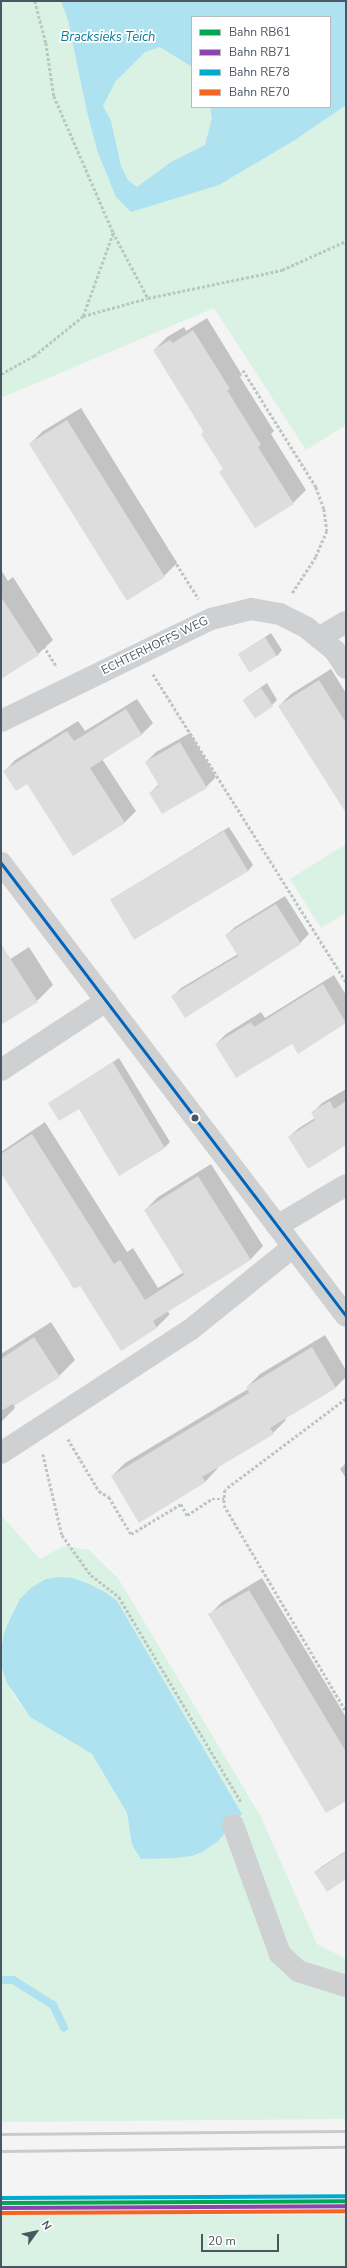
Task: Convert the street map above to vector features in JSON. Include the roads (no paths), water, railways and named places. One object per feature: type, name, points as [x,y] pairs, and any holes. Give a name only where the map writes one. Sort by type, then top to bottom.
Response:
[{"type":"street","name":"ECHTERHOFFS WEG","points":[[1,721],[211,618],[251,609],[280,614],[307,628],[335,651],[346,668]]},
{"type":"street","points":[[319,638],[346,622]]},
{"type":"street","points":[[1,863],[346,1316]]},
{"type":"street","points":[[1,1070],[106,1001]]},
{"type":"street","points":[[277,1226],[346,1185]]},
{"type":"street","points":[[1,1453],[190,1330],[293,1247]]},
{"type":"street","points":[[239,1816],[280,1954],[298,1971],[346,1986]]},
{"type":"water","name":"Bracksieks Teich","points":[[61,1],[346,1],[346,105],[295,140],[219,185],[131,212],[116,197],[98,153],[87,112],[68,20]]},
{"type":"water","points":[[59,1577],[73,1578],[89,1584],[105,1592],[117,1601],[242,1814],[217,1842],[202,1852],[192,1856],[175,1858],[141,1859],[132,1845],[127,1813],[92,1754],[30,1717],[7,1683],[2,1668],[1,1651],[4,1633],[11,1617],[20,1599],[32,1587],[46,1579]]},
{"type":"waterway","points":[[1,1980],[13,1980],[53,2005],[64,2028]]},
{"type":"railway","points":[[1,2134],[346,2131]]},
{"type":"railway","points":[[1,2151],[346,2147]]},
{"type":"rail line","name":"RE78","points":[[1,2198],[346,2196]]},
{"type":"rail line","name":"RB61","points":[[1,2203],[346,2201]]},
{"type":"rail line","name":"RB71","points":[[1,2208],[346,2206]]},
{"type":"rail line","name":"RE70","points":[[1,2213],[346,2211]]}]
